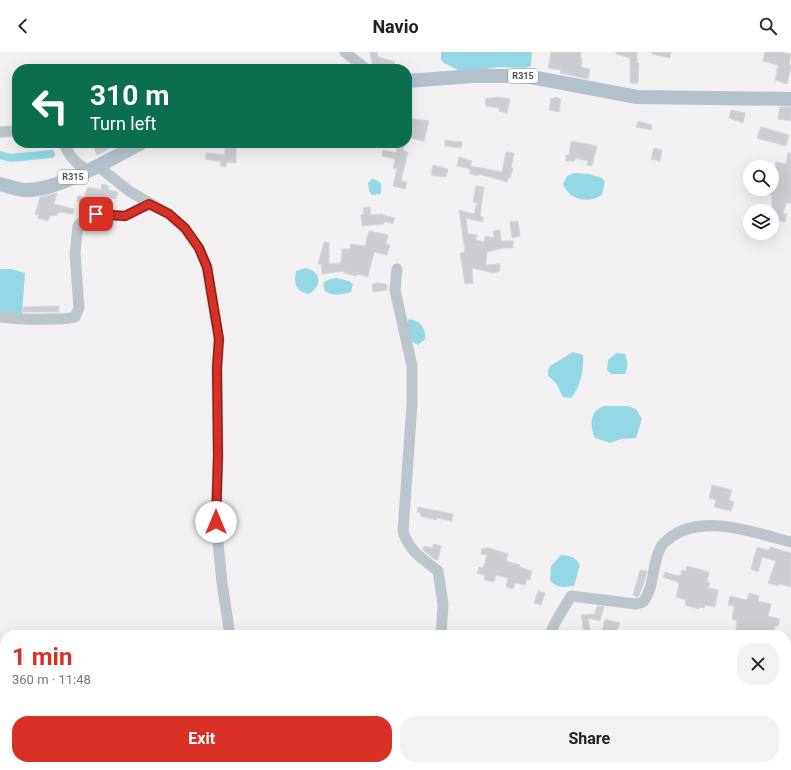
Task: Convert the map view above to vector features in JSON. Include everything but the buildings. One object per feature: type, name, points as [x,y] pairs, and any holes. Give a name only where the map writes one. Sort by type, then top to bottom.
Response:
[{"type":"main road","name":"R315","points":[[412,80],[473,76],[526,76],[638,97],[791,99]]},
{"type":"main road","name":"R315","points":[[0,184],[24,190],[46,188],[93,168],[131,148]]},
{"type":"street","points":[[345,52],[361,64]]},
{"type":"street","points":[[0,132],[12,131]]},
{"type":"street","points":[[66,148],[72,160],[77,165],[93,168],[149,204],[169,214],[185,228],[199,248],[207,267],[219,339],[217,368],[218,456],[216,522],[222,583],[229,630]]},
{"type":"street","points":[[0,318],[63,320],[75,317],[79,308],[75,253],[78,226],[88,216],[96,214],[125,216],[149,204]]},
{"type":"street","points":[[396,269],[395,290],[412,366],[412,403],[403,532],[408,544],[417,555],[438,571],[443,604],[441,630]]},
{"type":"street","points":[[552,630],[558,617],[571,596],[636,604],[643,602],[650,589],[656,557],[662,544],[677,532],[691,527],[727,527],[749,530],[791,542]]},
{"type":"water","points":[[441,52],[532,52],[531,66],[525,68],[499,67],[479,70],[458,70],[441,60]]},
{"type":"water","points":[[574,173],[589,174],[602,178],[605,182],[602,195],[597,198],[585,200],[574,197],[570,194],[563,184],[567,176]]},
{"type":"water","points":[[372,179],[381,183],[381,194],[372,195],[369,191],[368,183]]},
{"type":"water","points":[[306,268],[312,270],[318,276],[318,284],[309,294],[298,289],[295,279],[296,271]]},
{"type":"water","points":[[0,269],[11,269],[25,273],[22,314],[0,312]]},
{"type":"water","points":[[336,278],[349,281],[353,284],[351,292],[332,294],[325,291],[324,282]]},
{"type":"water","points":[[409,319],[422,325],[425,339],[418,345],[409,340],[407,323]]},
{"type":"water","points":[[573,352],[583,355],[581,377],[571,398],[563,397],[556,383],[548,376],[548,370],[550,366]]},
{"type":"water","points":[[616,353],[625,354],[627,359],[627,369],[625,374],[611,374],[607,370],[608,360]]},
{"type":"water","points":[[604,406],[628,406],[636,409],[642,419],[636,438],[621,439],[610,443],[595,438],[592,429],[593,415],[599,408]]},
{"type":"water","points":[[561,555],[572,557],[580,565],[574,586],[558,586],[550,580],[551,566]]},
{"type":"waterway","points":[[0,155],[11,158],[51,154]]},
{"type":"route","points":[[96,214],[107,216],[125,216],[149,204],[169,214],[185,228],[199,248],[207,267],[219,339],[217,368],[218,456],[216,522]]}]
